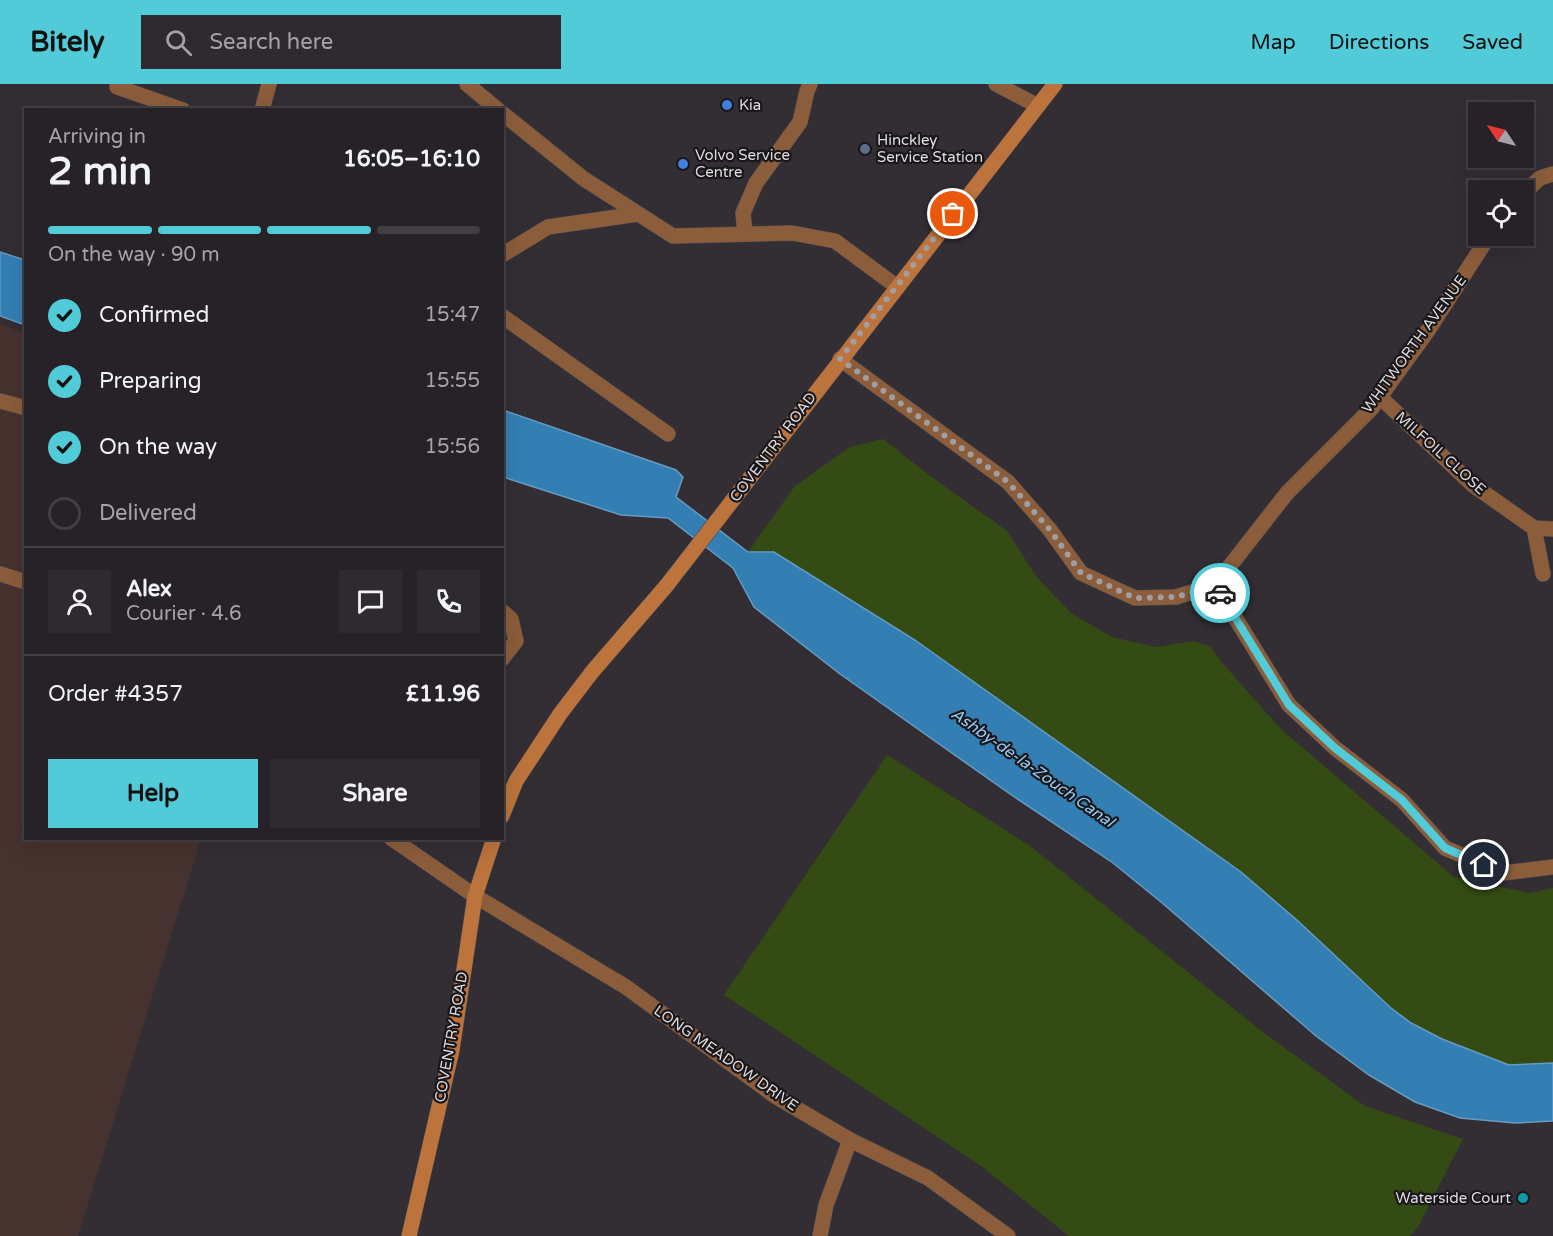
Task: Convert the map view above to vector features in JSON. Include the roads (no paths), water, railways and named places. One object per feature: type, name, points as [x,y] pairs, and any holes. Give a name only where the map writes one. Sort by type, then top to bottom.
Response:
[{"type":"main road","name":"COVENTRY ROAD","points":[[504,811],[516,781],[560,714],[592,672],[667,585],[896,286],[1055,84]]},
{"type":"main road","name":"COVENTRY ROAD","points":[[409,1236],[452,1050],[475,896],[493,840]]},
{"type":"street","points":[[118,84],[117,87],[177,108]]},
{"type":"street","points":[[263,108],[269,84]]},
{"type":"street","points":[[467,84],[496,108]]},
{"type":"street","points":[[745,234],[743,213],[756,183],[800,122],[810,84]]},
{"type":"street","points":[[996,84],[1038,106]]},
{"type":"street","points":[[504,115],[584,179],[673,236],[792,232],[835,241],[896,286]]},
{"type":"street","points":[[1534,183],[1540,177],[1553,174]]},
{"type":"street","points":[[504,254],[548,227],[638,214]]},
{"type":"street","name":"WHITWORTH AVENUE","points":[[1215,585],[1287,493],[1380,397],[1429,329],[1483,246]]},
{"type":"street","points":[[504,317],[668,434]]},
{"type":"street","points":[[840,359],[1008,482],[1050,530],[1081,573],[1135,598],[1176,597],[1215,585],[1289,705],[1335,748],[1402,800],[1445,848],[1503,873],[1553,867]]},
{"type":"street","name":"MILFOIL CLOSE","points":[[1380,397],[1473,485],[1534,528]]},
{"type":"street","points":[[0,401],[24,407]]},
{"type":"street","points":[[1543,574],[1534,528],[1553,529]]},
{"type":"street","points":[[0,574],[24,581]]},
{"type":"street","points":[[504,613],[511,619],[516,641],[504,656]]},
{"type":"street","name":"LONG MEADOW DRIVE","points":[[393,840],[475,896],[626,987],[774,1096],[850,1140],[928,1178],[1008,1236]]},
{"type":"street","points":[[820,1236],[826,1205],[850,1140]]},
{"type":"water","points":[[0,252],[24,260],[24,325],[0,316]]},
{"type":"water","name":"Ashby-de-la-Zouch Canal","points":[[504,410],[676,470],[683,477],[676,497],[748,552],[774,552],[915,640],[1241,872],[1298,921],[1391,1008],[1411,1023],[1442,1039],[1509,1065],[1553,1063],[1553,1121],[1515,1123],[1460,1118],[1415,1102],[1369,1075],[1316,1036],[1113,863],[1010,794],[840,674],[754,607],[733,568],[668,518],[621,515],[504,477]]},
{"type":"place","name":"Kia","points":[[727,105]]},
{"type":"place","name":"Hinckley Service Station","points":[[865,149]]},
{"type":"place","name":"Volvo Service Centre","points":[[683,164]]},
{"type":"place","name":"Waterside Court","points":[[1523,1198]]}]
